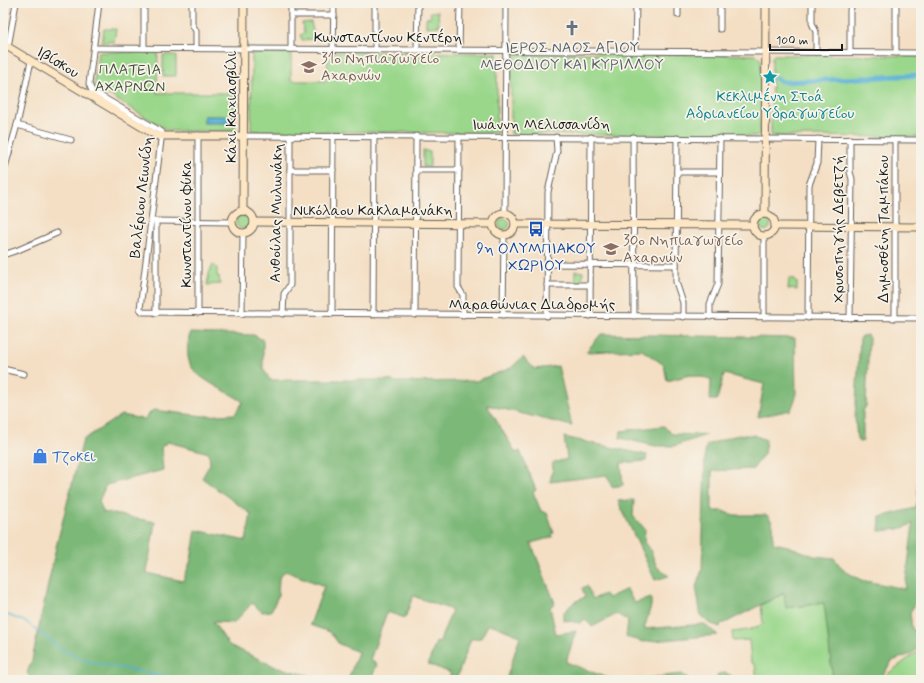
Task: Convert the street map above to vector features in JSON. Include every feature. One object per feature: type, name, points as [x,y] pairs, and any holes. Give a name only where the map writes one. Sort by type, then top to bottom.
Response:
[{"type":"street","points":[[5,46],[16,3]]},
{"type":"street","name":"Βαλέριου Λεωνίδη","points":[[99,3],[89,84],[91,89],[161,130],[154,222],[140,309],[143,312]]},
{"type":"street","points":[[144,3],[144,48]]},
{"type":"street","points":[[192,3],[192,24],[196,31],[196,48]]},
{"type":"street","name":"Κάχι Καχιασβίλι","points":[[243,211],[244,3]]},
{"type":"street","points":[[291,3],[291,49]]},
{"type":"street","points":[[333,49],[334,3]]},
{"type":"street","points":[[375,3],[375,49]]},
{"type":"street","points":[[417,50],[418,3]]},
{"type":"street","points":[[459,50],[460,3]]},
{"type":"street","points":[[505,213],[506,3]]},
{"type":"street","points":[[636,3],[636,51]]},
{"type":"street","points":[[678,3],[678,15]]},
{"type":"street","points":[[720,3],[720,29]]},
{"type":"street","points":[[766,3],[766,214]]},
{"type":"street","points":[[812,3],[812,23],[816,32],[816,52]]},
{"type":"street","points":[[850,52],[850,10],[853,3]]},
{"type":"street","points":[[896,3],[896,53]]},
{"type":"street","points":[[291,15],[334,15]]},
{"type":"street","name":"Ιβίσκου","points":[[5,46],[157,136],[161,136]]},
{"type":"street","name":"Κωνσταντίνου Κεντέρη","points":[[94,48],[921,53]]},
{"type":"street","points":[[3,174],[17,125],[31,61]]},
{"type":"street","points":[[17,125],[71,140]]},
{"type":"street","name":"Κωνσταντίνου Φύκα","points":[[198,135],[198,313]]},
{"type":"street","name":"Ιωάννη Μελισσανίδη","points":[[161,136],[633,137],[921,140]]},
{"type":"street","name":"Ανθούλας Μυλωνάκη","points":[[283,314],[284,294],[290,285],[290,136]]},
{"type":"street","points":[[332,314],[333,136]]},
{"type":"street","points":[[373,314],[374,136]]},
{"type":"street","points":[[415,315],[416,136]]},
{"type":"street","points":[[459,137],[458,287],[463,295],[463,315]]},
{"type":"street","points":[[547,316],[548,192],[557,151],[556,137]]},
{"type":"street","points":[[590,316],[591,137]]},
{"type":"street","points":[[633,137],[634,316]]},
{"type":"street","points":[[677,138],[676,282],[683,303],[683,317]]},
{"type":"street","points":[[710,317],[710,304],[718,284],[720,138]]},
{"type":"street","points":[[808,318],[809,184],[818,163],[818,139]]},
{"type":"street","name":"Χρυσοπηγής Δεβετζή","points":[[850,139],[850,171],[852,179],[850,318]]},
{"type":"street","name":"Δημοσθένη Ταμπάκου","points":[[894,318],[895,140]]},
{"type":"street","points":[[290,170],[333,170]]},
{"type":"street","points":[[416,170],[459,170]]},
{"type":"street","points":[[677,172],[719,172]]},
{"type":"street","points":[[243,211],[250,213],[254,219],[254,222],[249,231],[243,233],[235,230],[232,222],[237,213],[243,211]]},
{"type":"street","points":[[505,213],[511,216],[515,224],[512,232],[504,236],[496,232],[492,224],[493,220],[498,215],[505,213]]},
{"type":"street","points":[[766,214],[773,218],[776,226],[772,234],[764,237],[755,232],[753,226],[757,217],[766,214]]},
{"type":"street","points":[[156,313],[154,222],[232,222]]},
{"type":"street","name":"Νικόλαου Κακλαμανάκη","points":[[254,222],[492,224]]},
{"type":"street","points":[[515,224],[753,226]]},
{"type":"street","points":[[776,226],[921,227]]},
{"type":"street","points":[[3,255],[14,252],[57,233]]},
{"type":"street","points":[[242,314],[243,233]]},
{"type":"street","points":[[503,315],[504,236]]},
{"type":"street","points":[[764,237],[764,317]]},
{"type":"street","points":[[548,264],[676,265]]},
{"type":"street","points":[[548,285],[590,286]]},
{"type":"street","name":"Μαραθώνιας Διαδρομής","points":[[143,312],[242,314],[921,318]]},
{"type":"street","points":[[3,369],[24,374]]},
{"type":"green space","points":[[438,11],[439,26],[426,27],[426,18],[431,17],[430,12]]},
{"type":"green space","points":[[311,22],[315,39],[302,40],[300,35],[304,33],[302,23]]},
{"type":"green space","points":[[104,29],[116,29],[114,42],[102,42]]},
{"type":"green space","name":"ΠΛΑΤΕΙΑ ΑΧΑΡΝΩΝ","points":[[98,52],[158,52],[157,93],[235,93],[235,131],[169,131],[94,86]]},
{"type":"green space","points":[[328,52],[497,53],[497,133],[251,131],[252,53],[291,53],[291,81],[327,81]]},
{"type":"green space","points":[[564,53],[757,55],[761,60],[760,133],[757,136],[511,134],[511,54]]},
{"type":"green space","points":[[163,55],[176,55],[176,76],[163,76]]},
{"type":"green space","points":[[774,55],[921,56],[921,137],[771,135],[772,57]]},
{"type":"green space","points":[[423,150],[430,152],[430,167],[423,167]]},
{"type":"green space","points":[[243,215],[248,217],[250,222],[248,227],[243,229],[238,227],[236,222],[238,217]]},
{"type":"green space","points":[[504,218],[508,220],[510,224],[508,228],[504,230],[500,228],[498,224],[500,220]]},
{"type":"green space","points":[[765,219],[769,221],[771,225],[769,229],[765,231],[761,229],[759,225],[761,221]]},
{"type":"green space","points":[[213,265],[217,268],[217,276],[219,276],[220,284],[207,285],[209,273]]},
{"type":"green space","points":[[575,271],[583,272],[582,281],[579,281],[578,283],[575,283]]},
{"type":"green space","points":[[789,278],[795,279],[795,282],[797,282],[797,290],[788,289]]},
{"type":"green space","points":[[190,333],[254,335],[263,340],[263,368],[270,380],[389,380],[396,382],[476,381],[511,368],[523,357],[535,369],[558,366],[572,426],[487,405],[516,453],[520,451],[536,490],[533,492],[541,511],[547,513],[554,533],[552,534],[553,537],[531,543],[555,603],[550,607],[556,634],[576,631],[566,662],[613,680],[506,680],[520,636],[493,625],[488,625],[481,638],[471,639],[456,680],[448,680],[451,673],[428,664],[436,642],[439,643],[452,610],[413,596],[405,618],[387,612],[370,660],[377,664],[371,680],[348,680],[358,652],[339,644],[330,632],[310,625],[324,586],[285,571],[279,578],[278,596],[271,611],[262,612],[252,603],[234,623],[213,622],[229,645],[276,667],[308,675],[311,680],[32,680],[27,673],[32,660],[56,547],[83,440],[121,415],[144,419],[153,410],[204,416],[235,414],[243,402],[204,379],[192,367],[188,354]],"holes":[[[168,442],[209,453],[210,464],[202,478],[251,514],[246,541],[196,530],[191,560],[183,581],[147,573],[155,522],[103,512],[99,501],[106,485],[163,470],[161,447]]]},
{"type":"green space","points":[[601,334],[795,338],[796,397],[791,410],[758,417],[764,384],[724,374],[717,400],[710,400],[711,379],[690,375],[667,381],[664,365],[642,350],[586,352]]},
{"type":"green space","points":[[867,335],[869,338],[866,406],[863,411],[863,441],[859,442],[857,439],[855,417],[860,339],[862,336]]},
{"type":"green space","points":[[664,426],[672,434],[706,435],[674,446],[655,446],[620,438],[621,431]]},
{"type":"green space","points":[[739,435],[754,435],[766,440],[764,454],[753,469],[712,471],[712,511],[722,511],[733,515],[767,515],[773,525],[773,543],[788,546],[814,556],[834,558],[843,570],[861,580],[905,589],[913,524],[899,529],[879,531],[880,517],[915,508],[918,500],[918,463],[921,463],[921,596],[910,612],[912,629],[919,634],[921,645],[911,654],[892,661],[883,675],[883,680],[833,680],[824,603],[786,608],[784,593],[725,623],[721,623],[720,627],[709,623],[701,616],[696,587],[702,570],[705,453],[707,445]]},
{"type":"green space","points":[[564,437],[647,455],[646,461],[621,463],[623,485],[612,487],[607,475],[550,482],[553,468],[552,463],[567,459]]},
{"type":"green space","points":[[634,500],[633,516],[645,529],[644,543],[649,547],[657,567],[669,576],[655,580],[618,501]]},
{"type":"green space","points":[[587,586],[593,599],[605,594],[608,598],[627,589],[634,603],[651,598],[651,606],[644,629],[704,624],[718,635],[643,642],[626,637],[628,621],[617,614],[592,627],[585,619],[580,623],[563,620],[563,613],[574,602],[585,597],[582,588]]},
{"type":"green space","points":[[785,593],[786,608],[825,603],[833,680],[757,680],[755,665],[751,663],[749,640],[733,641],[732,632],[749,630],[763,624],[761,605]]},
{"type":"green space","points":[[921,649],[921,680],[888,680],[885,676]]},
{"type":"green space","points":[[726,673],[739,680],[716,680],[718,674]]},
{"type":"green space","points":[[682,674],[689,680],[631,680]]},
{"type":"water","points":[[204,116],[233,116],[233,123],[204,123]]},
{"type":"waterway","points":[[776,79],[784,82],[921,75]]},
{"type":"waterway","points":[[3,613],[26,622],[61,649],[86,661],[183,680]]},
{"type":"place","name":"ΙΕΡΟΣ ΝΑΟΣ ΑΓΙΟΥ ΜΕΘΟΔΙΟΥ ΚΑΙ ΚΥΡΙΛΛΟΥ","points":[[572,28]]},
{"type":"place","name":"31ο Νηπιαγωγείο Αχαρνών","points":[[309,67]]},
{"type":"place","name":"Κεκλιμένη Στοά Αδριανείου Υδραγωγείου","points":[[770,77]]},
{"type":"place","name":"9η ΟΛΥΜΠΙΑΚΟΥ ΧΩΡΙΟΥ","points":[[536,229]]},
{"type":"place","name":"30ο Νηπιαγωγείο Αχαρνών","points":[[611,249]]},
{"type":"place","name":"Τζοκει","points":[[40,456]]}]
